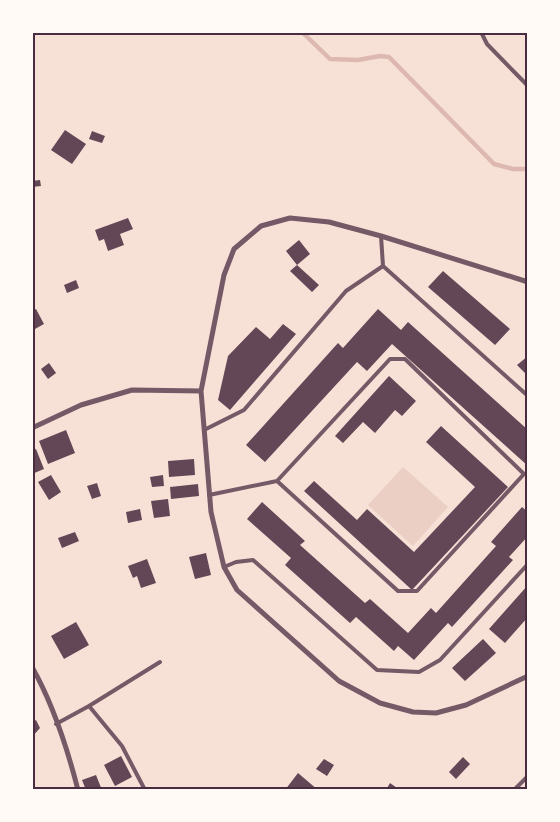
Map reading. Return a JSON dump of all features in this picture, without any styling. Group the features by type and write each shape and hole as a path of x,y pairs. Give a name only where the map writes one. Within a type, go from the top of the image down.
{"street":[{"path":"528,282 381,236 329,222 290,218 261,226 234,249 224,275 201,391 211,512 224,567 237,590 339,681 380,703 412,712 436,713 466,705 528,676"},
{"path":"32,428 81,405 132,390 201,391"},
{"path":"32,667 44,688 73,770 78,790"}],"lane":[{"path":"481,32 488,44 528,86"},
{"path":"381,236 383,266 528,396"},
{"path":"204,430 244,410 346,291 383,266"},
{"path":"209,495 277,481 390,359 406,359 528,478"},
{"path":"277,481 398,591 417,591 524,474"},
{"path":"224,567 236,562 253,560 377,670 419,672 440,660 528,564"},
{"path":"56,724 160,662"},
{"path":"89,706 122,746 145,790"},
{"path":"514,790 528,776"}],"shaded area":[{"path":"403,467 448,507 413,546 368,505"}],"building":[{"path":"65,130 86,144 72,164 51,150"},
{"path":"92,131 105,136 102,143 89,139"},
{"path":"40,180 41,186 32,187 32,181"},
{"path":"128,218 133,229 120,234 124,245 108,251 104,239 99,241 95,230"},
{"path":"299,240 310,254 297,265 286,251"},
{"path":"297,265 319,285 312,292 290,271"},
{"path":"443,271 510,329 495,345 428,287"},
{"path":"76,280 79,288 67,293 64,285"},
{"path":"36,309 44,324 35,329 32,324 32,311"},
{"path":"378,309 401,330 408,322 528,430 528,466 392,344 367,371 357,362 265,462 246,445 338,343 343,348"},
{"path":"283,324 296,334 230,410 218,400 228,356 256,327 270,339"},
{"path":"528,356 528,374 527,375 517,365"},
{"path":"49,363 56,373 48,379 41,369"},
{"path":"389,376 416,401 402,416 395,410 375,433 363,422 343,443 335,436"},
{"path":"441,426 508,487 412,590 304,491 314,481 357,520 367,509 414,552 475,487 426,442"},
{"path":"66,430 75,453 48,464 39,441"},
{"path":"36,449 44,469 32,474 32,450"},
{"path":"194,459 195,475 169,477 168,461"},
{"path":"51,475 61,492 49,500 38,482"},
{"path":"163,475 164,486 152,487 150,477"},
{"path":"97,483 101,496 92,499 87,486"},
{"path":"198,484 199,496 171,499 170,487"},
{"path":"168,499 170,516 154,518 151,501"},
{"path":"262,502 305,541 300,545 365,603 370,599 408,633 431,608 436,613 496,546 491,542 522,507 528,512 528,536 509,557 513,560 452,627 448,623 414,660 398,646 394,651 356,617 350,623 285,565 291,558 247,519"},
{"path":"140,509 142,520 128,523 126,512"},
{"path":"75,532 79,541 62,548 58,538"},
{"path":"206,553 211,575 195,579 189,557"},
{"path":"147,559 156,583 141,588 137,576 133,578 128,566"},
{"path":"528,585 528,617 505,643 489,629"},
{"path":"76,622 89,645 64,659 51,636"},
{"path":"483,639 496,653 465,681 452,668"},
{"path":"36,720 40,728 32,737 32,722"},
{"path":"121,756 132,777 115,786 104,765"},
{"path":"463,757 470,764 456,779 449,772"},
{"path":"324,759 334,765 327,776 316,769"},
{"path":"298,773 318,790 285,790"},
{"path":"96,775 102,790 86,790 82,780"},
{"path":"390,783 400,790 386,790"}],"waterway":[{"path":"302,32 330,59 358,60 380,56 389,57 494,164 513,169 528,169"}]}
